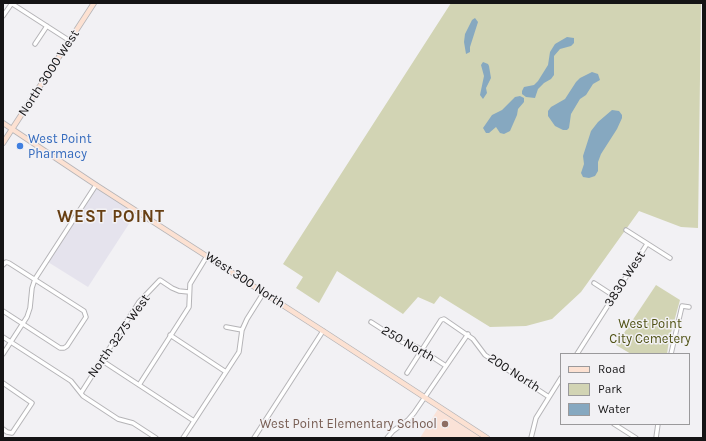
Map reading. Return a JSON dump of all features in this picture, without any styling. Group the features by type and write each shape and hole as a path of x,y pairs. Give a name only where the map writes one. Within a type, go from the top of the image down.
{"main road":[{"name":"North 3000 West","path":"3,143 94,3"},
{"name":"West 300 North","path":"3,123 486,438"}],"street":[{"path":"3,16 11,3 70,41"},
{"path":"35,44 47,26"},
{"path":"3,354 23,324 30,308 32,288 35,279 96,185"},
{"path":"626,230 670,258"},
{"name":"3830 West","path":"577,353 647,244"},
{"path":"139,384 189,307 190,284 208,256"},
{"path":"3,311 60,348 67,346 86,317 84,311 35,279 10,263 4,264"},
{"name":"North 3275 West","path":"81,393 139,302 160,280 178,291 189,292"},
{"path":"594,282 614,296"},
{"path":"183,438 239,352 242,330 264,292"},
{"path":"671,353 682,306 689,308"},
{"name":"200 North","path":"422,350 442,319 468,334 485,355 549,397"},
{"name":"250 North","path":"370,322 402,342 422,350 446,366"},
{"path":"226,327 242,330"},
{"path":"254,438 323,331"},
{"path":"387,438 393,431 412,416 468,334"},
{"path":"170,335 226,372"},
{"path":"3,337 71,381 83,396 118,419 133,423 156,438"},
{"path":"407,373 422,350"},
{"path":"101,360 194,421"},
{"path":"531,438 536,418 560,380"},
{"path":"3,383 32,403 12,433 3,429"},
{"path":"616,425 636,438"},
{"path":"656,438 658,425"}],"shaded area":[{"path":"97,188 136,213 88,287 48,262"},
{"name":"West Point Elementary School","path":"438,409 482,438 420,438"}],"green space":[{"path":"451,3 701,3 698,228 681,227 639,211 581,292 552,319 526,326 490,327 440,296 434,304 418,297 403,314 337,271 319,303 296,288 303,277 283,264"},
{"name":"West Point City Cemetery","path":"656,285 680,300 669,340 667,353 629,353 616,345"}],"water":[{"path":"475,18 478,22 470,47 470,52 466,54 464,42 465,34 472,20"},
{"path":"567,37 574,38 574,43 571,46 560,49 554,56 554,75 538,89 535,98 526,97 522,94 524,87 534,85 538,81 548,65 550,52 555,44"},
{"path":"483,62 489,66 491,78 486,88 487,93 483,99 480,95 484,76 481,65"},
{"path":"592,72 598,74 600,80 593,84 586,95 580,99 571,114 569,128 567,130 563,130 555,126 548,116 548,111 551,107 565,99 580,78"},
{"path":"520,96 524,98 524,102 518,109 510,131 504,134 500,133 496,127 489,133 486,133 483,128 492,115 502,110 515,97"},
{"path":"612,110 619,111 622,118 617,129 601,154 598,162 598,171 595,176 589,178 583,177 581,173 584,164 583,156 591,131 598,122"}],"place":[{"name":"West Point Pharmacy","path":"20,146"},
{"name":"West Point Elementary School","path":"445,424"}],"district":[{"name":"WEST POINT","path":"111,217"}]}
